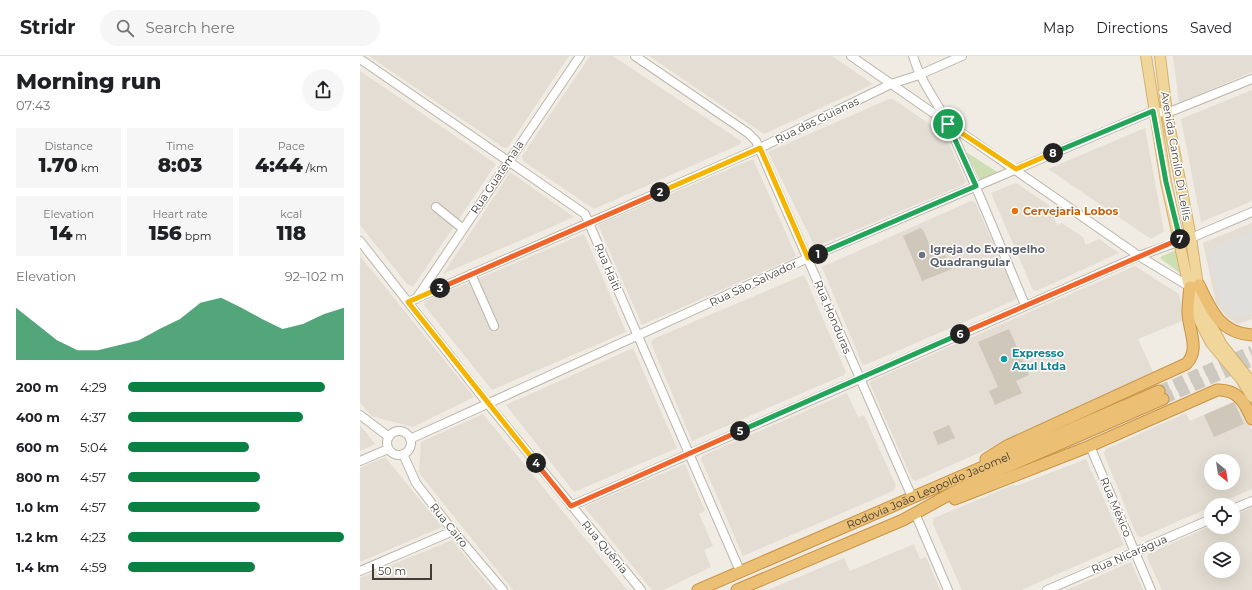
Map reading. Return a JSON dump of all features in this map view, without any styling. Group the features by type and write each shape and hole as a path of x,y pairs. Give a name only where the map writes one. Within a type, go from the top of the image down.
{"highway":[{"path":"1194,286 1214,315 1231,330 1241,334 1252,335"},
{"path":"954,478 1007,446 1186,364 1191,358 1193,349 1188,314 1194,286"},
{"path":"916,513 1017,476 1218,390 1228,391 1237,395 1244,401 1252,419"},
{"name":"Rodovia João Leopoldo Jacomel","path":"698,590 954,478 1161,395 952,493 916,513 744,589"}],"main road":[{"name":"Avenida Camilo Di Lellis","path":"1146,56 1153,111 1166,182 1180,240 1201,306 1235,367"},
{"name":"Avenida Camilo Di Lellis","path":"1160,56 1167,113 1191,238 1194,286"},
{"path":"1235,367 1252,383"},
{"path":"1235,367 1252,397"}],"street":[{"name":"Rua Guatemala","path":"412,301 580,56"},
{"name":"Rua Honduras","path":"635,56 748,133 760,148 912,497"},
{"path":"851,56 948,124 1016,169 1138,256 1194,286"},
{"path":"913,56 919,75 948,124 976,186 1025,305"},
{"name":"Rua das Guianas","path":"412,301 760,148 891,84 919,75 962,56"},
{"name":"Rua Haiti","path":"360,59 585,214 740,571"},
{"path":"1153,111 1167,113 1252,79"},
{"name":"Rua São Salvador","path":"410,439 808,258 1153,111"},
{"path":"436,207 462,228"},
{"path":"1191,238 1252,212"},
{"path":"571,506 1025,305 1138,256 1180,240"},
{"name":"Rua Quênia","path":"360,242 412,301 488,404 641,590"},
{"path":"472,274 494,326"},
{"path":"360,415 389,437"},
{"path":"401,431 410,439 410,448 403,454 395,454 388,449 387,443 389,437 394,432 401,431"},
{"name":"Rua México","path":"1090,446 1151,590"},
{"path":"360,461 388,449"},
{"name":"Rua Cairo","path":"403,454 414,479 453,531 504,590"},
{"path":"1240,506 1252,501"},
{"path":"916,513 948,590"},
{"name":"Rua Nicarágua","path":"1047,590 1204,522"},
{"path":"360,571 453,531"}],"shaded area":[{"path":"369,56 569,56 508,147 504,148"},
{"path":"590,56 613,56 741,141 741,144 594,209 523,161 522,156"},
{"path":"649,56 832,56 873,84 764,134"},
{"path":"1173,56 1252,56 1252,72 1179,103"},
{"path":"360,71 496,164 413,287 407,284 360,225"},
{"path":"1252,90 1252,201 1201,222 1181,119"},
{"path":"889,99 893,99 945,135 966,181 963,185 815,247 768,152"},
{"path":"1145,128 1164,231 1151,239 1048,169"},
{"path":"753,159 796,256 642,325 598,225"},
{"path":"510,172 574,217 443,274 496,194"},
{"path":"1016,183 1049,205 1057,225 1062,223 1083,237 1086,245 1099,239 1119,253 1036,291 1033,290 991,193"},
{"path":"971,201 975,202 1017,298 865,365 862,364 822,267"},
{"path":"1252,223 1252,319 1238,324 1227,317 1216,303 1203,243"},
{"path":"1252,231 1252,313 1237,319 1222,307 1208,251"},
{"path":"584,234 626,332 492,390 424,305 425,301"},
{"path":"360,256 474,397 413,427 371,416 360,402"},
{"path":"1135,266 1179,294 1185,320 1138,339 1155,376 915,481 912,479 869,382"},
{"path":"804,275 846,372 844,375 692,441 651,343 653,339"},
{"path":"633,348 677,448 574,492 506,405"},
{"path":"847,393 858,417 864,415 896,486 893,491 743,556 701,459 702,456"},
{"path":"1235,401 1239,410 1243,408 1252,431 1252,489 1231,498 1204,498 1204,510 1142,537 1137,536 1104,454 1106,449 1186,413 1190,421"},
{"path":"483,414 627,590 513,590 419,473 421,442"},
{"path":"360,425 375,444 360,451"},
{"path":"385,457 442,527 360,562 360,468"},
{"path":"1086,459 1124,545 1021,590 962,590 933,524 934,518 1013,485 1016,486"},
{"path":"685,464 705,511 699,514 713,546 704,550 711,567 663,590 652,590 585,508 586,506"},
{"path":"1252,507 1252,590 1162,590 1147,557 1148,554 1204,529 1204,534 1240,534 1240,513"},
{"path":"452,540 493,590 360,590 360,578"},
{"path":"914,544 920,559 926,557 940,590 768,590 844,558 850,571"},
{"path":"1131,562 1143,590 1066,590 1076,586"}],"green space":[{"path":"966,152 999,173 980,181"},
{"path":"1176,250 1182,275 1160,258"}],"building":[{"name":"Igreja do Evangelho Quadrangular","path":"920,228 923,230 934,255 937,258 945,255 952,269 922,281 903,236"},
{"name":"Expresso Azul Ltda","path":"1009,329 1029,375 1016,381 1022,393 995,405 989,391 998,387 978,342"},
{"path":"1234,402 1244,424 1214,437 1204,415"},
{"path":"949,425 955,438 938,445 933,432"}],"tunnel":[{"path":"1159,391 1252,351"},
{"path":"1163,399 1252,361"}],"place":[{"name":"Cervejaria Lobos","path":"1015,211"},
{"name":"Igreja do Evangelho Quadrangular","path":"922,255"},
{"name":"Expresso Azul Ltda","path":"1004,359"}],"route":[{"path":"1153,111 1166,182 1180,240 1138,256 571,506 408,302 760,148 808,258 976,186 948,124 1016,169 1153,111"}]}
